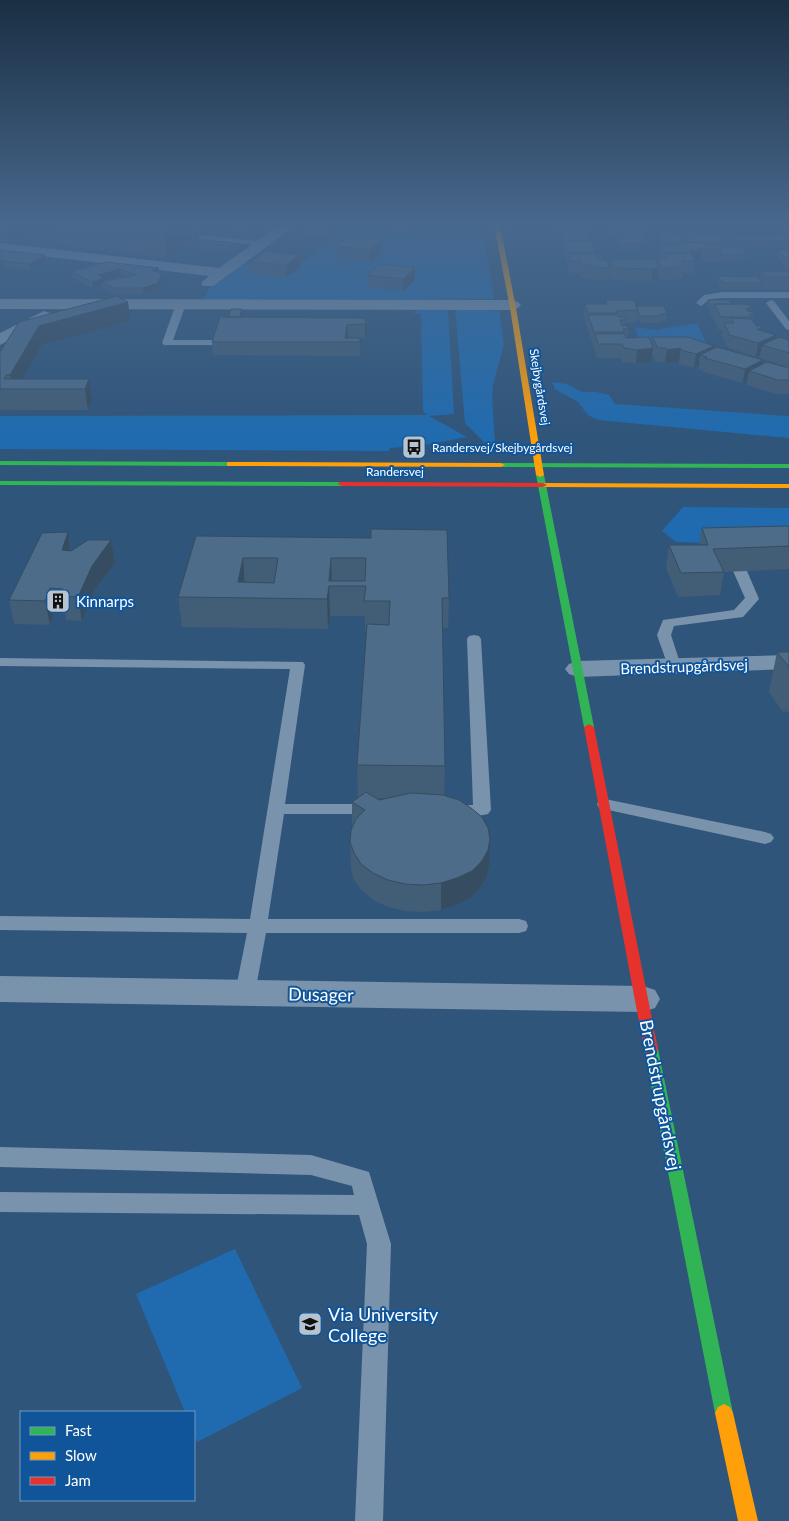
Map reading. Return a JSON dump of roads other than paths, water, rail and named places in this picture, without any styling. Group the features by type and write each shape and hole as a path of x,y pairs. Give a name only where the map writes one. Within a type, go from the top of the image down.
{"street":[{"path":"196,304 200,296"},
{"name":"Skejbygårdsvej","path":"511,296 542,486"},
{"path":"0,304 513,305"},
{"path":"0,340 65,304"},
{"path":"0,321 34,322"},
{"name":"Randersvej","path":"0,464 789,466"},
{"name":"Randersvej","path":"0,483 789,486"},
{"name":"Brendstrupgårdsvej","path":"542,486 704,1320 748,1521"},
{"name":"Brendstrupgårdsvej","path":"578,669 789,662"},
{"name":"Dusager","path":"0,989 642,1000"}],"lane":[{"path":"701,303 707,297 715,296"},
{"path":"771,303 789,327"},
{"path":"181,304 167,343 214,344"},
{"path":"674,666 664,635 668,623 738,614 752,599 740,571"},
{"path":"433,810 482,810 474,639"},
{"path":"0,662 298,665 258,925 245,993"},
{"path":"604,804 765,838"},
{"path":"275,809 393,810"},
{"path":"0,924 519,926"},
{"path":"0,1157 311,1165 361,1179 380,1244 369,1521"},
{"path":"0,1202 368,1206"}],"place":[{"name":"Randersvej/Skejbygårdsvej","path":"414,447"},
{"name":"Kinnarps","path":"58,601"},
{"name":"Via University College","path":"310,1324"}]}
